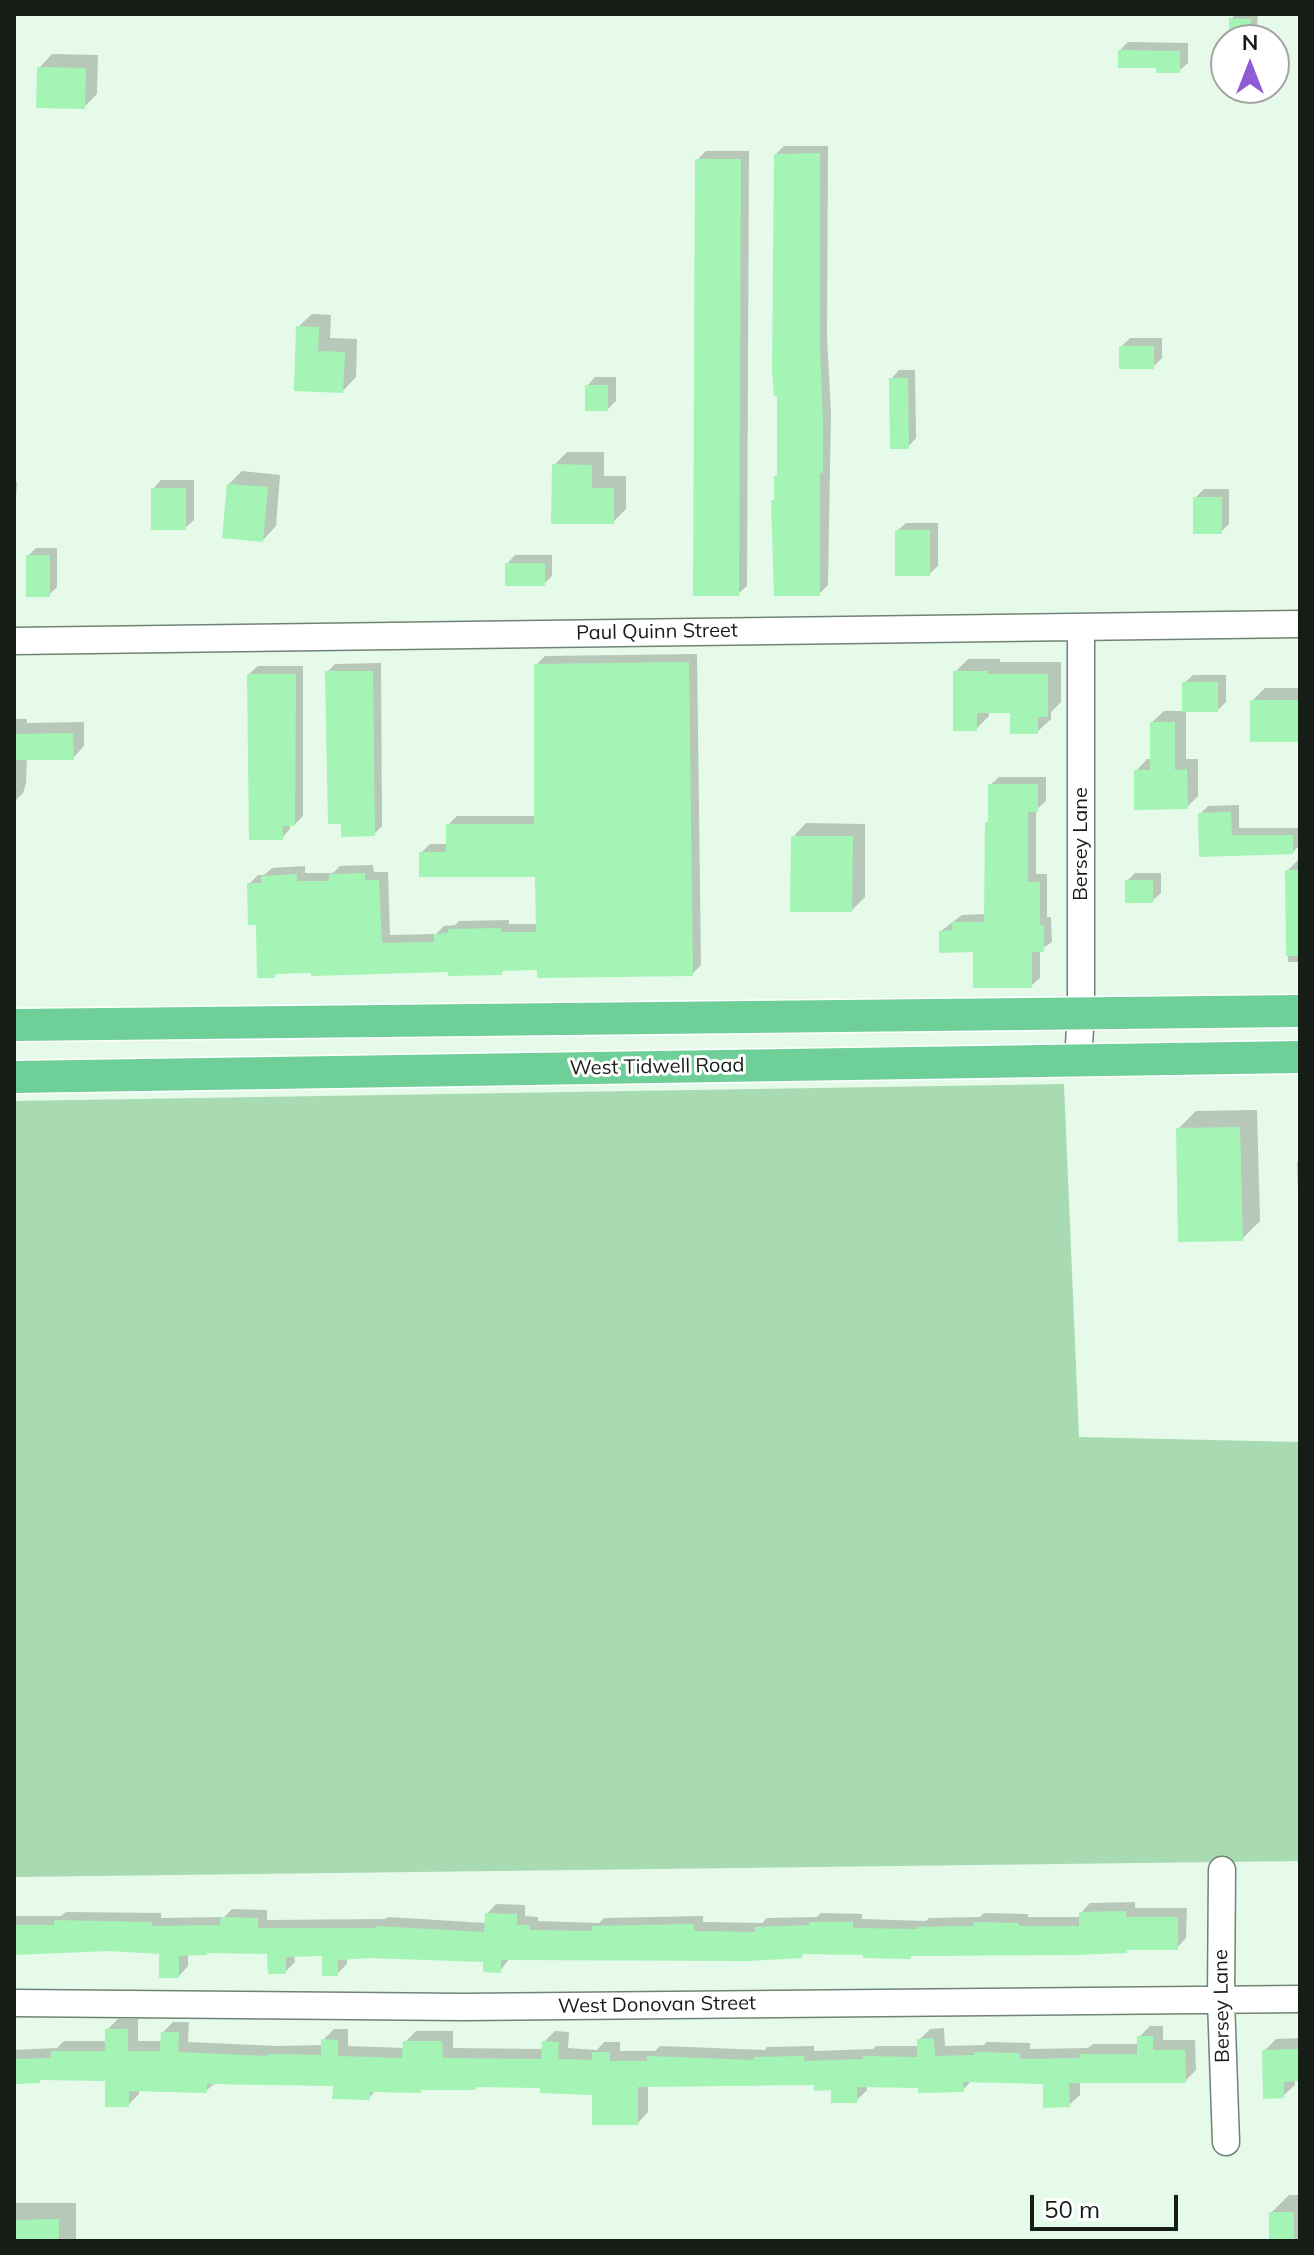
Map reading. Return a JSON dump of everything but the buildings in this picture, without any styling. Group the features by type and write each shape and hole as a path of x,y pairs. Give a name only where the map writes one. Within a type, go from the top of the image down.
{"main road":[{"path":"14,1025 1300,1011"},
{"path":"755,1066 765,1017"},
{"path":"126,1076 136,1023"},
{"name":"West Tidwell Road","path":"14,1077 1300,1057"}],"street":[{"name":"Paul Quinn Street","path":"14,641 1300,624"},
{"name":"Bersey Lane","path":"1078,1060 1081,1013 1081,628"},
{"name":"Bersey Lane","path":"1222,1870 1221,2000 1226,2142"},
{"name":"West Donovan Street","path":"14,2003 463,2007 1300,1999"}],"green space":[{"path":"1064,1084 1079,1437 1300,1442 1300,1861 14,1877 14,1101"}]}
